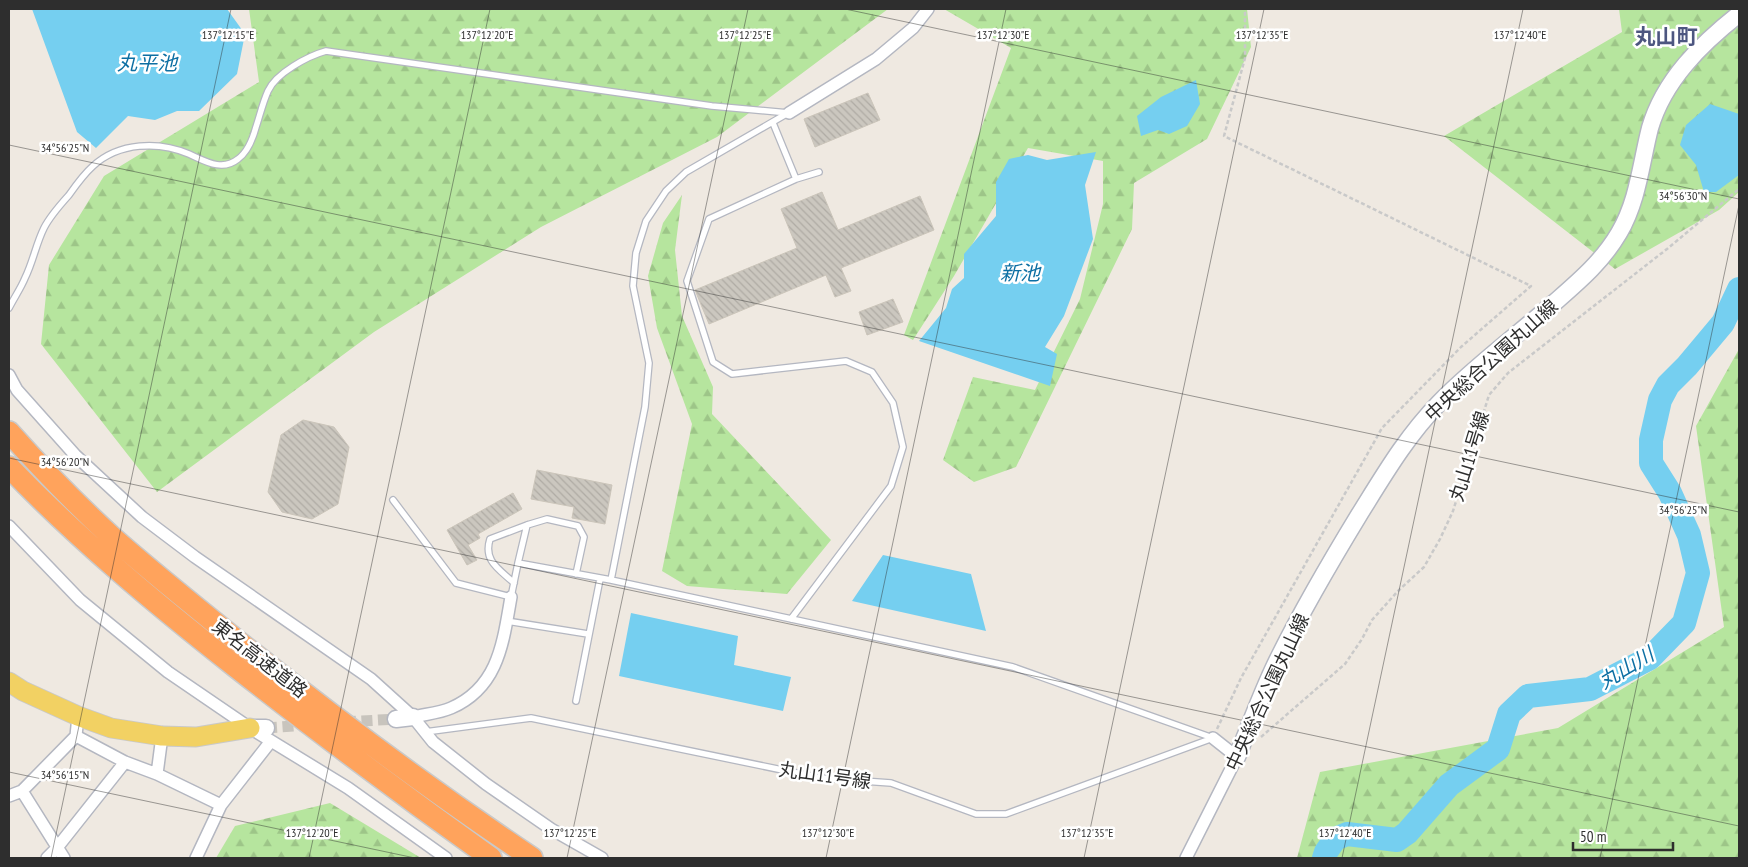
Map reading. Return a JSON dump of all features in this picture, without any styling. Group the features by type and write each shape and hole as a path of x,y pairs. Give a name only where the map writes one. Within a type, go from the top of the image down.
{"highway":[{"name":"東名高速道路","path":"9,432 45,473 112,537 179,594 399,766 532,858"},
{"name":"東名高速道路","path":"9,467 94,550 160,607 381,780 491,858"}],"main road":[{"path":"9,682 78,716 111,728 162,736 196,737 262,732"}],"street":[{"path":"789,113 876,60 913,28 928,9"},
{"name":"中央総合公園丸山線","path":"1186,858 1237,757 1279,656 1339,548 1395,456 1418,426 1484,361 1592,270 1619,233 1630,209 1639,181 1650,127 1659,102 1674,76 1718,30 1739,14"},
{"path":"9,374 13,394 142,517 195,557 371,679 413,717 433,742 486,784 551,829 602,858"},
{"path":"9,526 80,600 168,672 348,788 446,858"},
{"path":"396,719 450,708 471,697 485,683 501,649 511,597"},
{"path":"9,796 22,791 76,736 78,716"},
{"path":"196,858 221,805 262,732"},
{"path":"76,736 125,762 157,774 221,805"},
{"path":"157,774 162,736"},
{"path":"1213,738 1237,757"},
{"path":"47,858 125,762"},
{"path":"22,791 56,849 64,858"}],"lane":[{"path":"9,308 25,278 44,228 93,166 106,157 121,151 137,146 152,145 170,148 213,164 228,166 239,159 247,148 253,136 268,89 282,74 306,59 326,52 712,106 789,113"},
{"path":"611,580 646,407 650,364 633,286 636,253 646,221 666,191 686,172 789,113"},
{"path":"773,123 796,179"},
{"path":"792,619 891,486 903,447 893,403 872,372 846,362 732,374 713,362 687,281 709,219 796,179 819,172"},
{"path":"393,500 456,583 511,597 527,525"},
{"path":"514,583 490,560 487,548 490,539 547,519 578,526 584,537 576,574"},
{"path":"518,564 611,580 1013,667 1213,738"},
{"path":"576,701 600,578"},
{"path":"506,621 588,634"},
{"name":"丸山11号線","path":"424,732 530,718 821,778 891,783 976,814 1006,814 1213,738"}],"path":[{"path":"1213,738 1241,678 1382,428 1460,347 1531,286 1224,136 1244,58 1244,9"},
{"name":"丸山11号線","path":"1259,738 1345,664 1372,620 1398,591 1424,567 1453,511 1489,395 1508,373 1667,249 1739,189"}],"green space":[{"path":"249,9 888,9 717,137 541,227 374,332 157,492 41,344 49,265 104,176 259,82"},
{"path":"944,9 1247,9 1251,47 1207,139 1134,183 1132,229 1016,467 974,482 943,460 973,377 1035,390 1080,299 1103,204 1103,161 1028,148 954,276 913,340 904,335 1011,48"},
{"path":"1619,9 1739,9 1739,192 1719,210 1615,269 1444,136 1622,32"},
{"path":"682,195 675,250 682,316 713,387 712,414 831,540 787,594 687,586 662,571 692,424 657,328 648,276 663,223"},
{"path":"1739,349 1739,858 1297,858 1320,772 1558,728 1724,627 1696,426"},
{"path":"330,803 421,858 216,858 235,826"}],"water":[{"name":"丸平池","path":"32,9 227,9 245,34 237,74 199,111 177,111 155,120 128,116 96,148 77,132"},
{"path":"1196,80 1200,104 1187,126 1169,134 1158,130 1141,136 1137,116 1161,97"},
{"path":"1710,104 1739,114 1739,175 1716,192 1704,192 1696,165 1680,145 1686,125"},
{"name":"新池","path":"1096,152 1085,185 1093,239 1064,316 1045,347 1057,354 1050,386 919,341 946,308 952,289 964,278 964,254 996,216 996,182 1009,159 1028,155 1047,160"},
{"path":"883,555 971,574 986,631 852,601"},
{"path":"631,613 738,636 734,665 791,677 783,711 619,676"}],"building":[{"path":"868,93 880,120 815,147 804,119"},
{"path":"822,192 838,230 920,196 934,230 841,268 851,291 835,297 826,275 709,324 695,290 797,248 781,209"},
{"path":"893,299 903,322 867,335 859,312"},
{"path":"303,420 334,427 349,447 338,504 312,519 282,512 268,492 281,435"},
{"path":"537,470 612,485 605,524 572,518 574,507 531,499"},
{"path":"513,493 522,509 478,534 480,538 468,545 477,560 467,565 447,530"}],"waterway":[{"name":"丸山川","path":"1324,858 1335,839 1347,834 1397,840 1407,833 1449,785 1498,749 1509,714 1528,696 1590,689 1650,658 1684,623 1698,573 1689,535 1670,493 1651,463 1651,440 1660,400 1668,385 1687,366 1723,323 1739,289"}],"tunnel":[{"path":"345,722 396,719"},
{"path":"266,728 309,725"}],"district":[{"name":"丸山町","path":"1666,37"}]}
